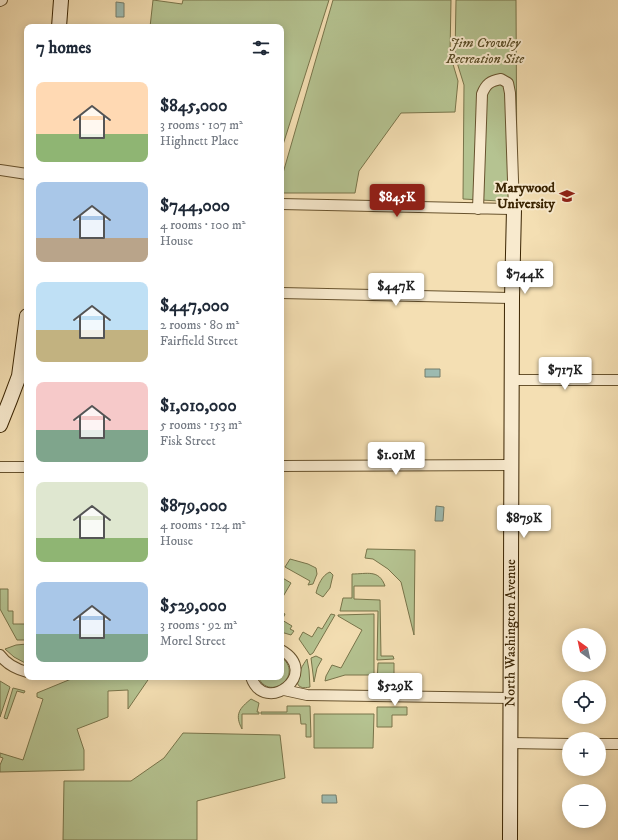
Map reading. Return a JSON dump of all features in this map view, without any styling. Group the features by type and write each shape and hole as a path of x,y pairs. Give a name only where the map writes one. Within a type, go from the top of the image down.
{"street":[{"path":"59,24 61,0"},
{"path":"284,204 478,209 514,209 510,93 508,83 501,78 492,80 486,86 482,94 478,209"},
{"path":"0,170 24,174"},
{"name":"North Washington Avenue","path":"510,840 512,298 514,209"},
{"path":"284,293 512,298"},
{"path":"0,425 19,376 24,338"},
{"path":"512,380 618,380"},
{"path":"284,466 511,465"},
{"path":"0,467 24,467"},
{"path":"253,680 257,687 270,693 277,693 289,686 294,680 295,666 292,659 284,652"},
{"path":"0,655 5,662 14,668 24,671"},
{"path":"284,690 307,695 510,698"},
{"path":"510,743 562,744"},
{"path":"606,744 618,744"}],"green space":[{"path":"153,0 182,4 183,0 329,0 284,142 284,24 150,24"},
{"path":"333,0 451,0 450,54 458,81 455,112 401,113 359,171 355,193 284,193 284,170"},
{"name":"Jim Crowley Recreation Site","path":"456,0 516,0 517,202 463,199 464,85 455,56"},
{"path":"367,549 415,550 414,635 401,582 388,569 373,559 365,558"},
{"path":"290,559 316,568 317,574 313,584 308,585 310,581 285,567"},
{"path":"330,572 333,575 330,588 323,597 316,593 323,578"},
{"path":"367,573 376,575 385,586 354,586 354,599 380,600 381,656 393,656 394,659 377,660 378,611 340,611 343,598 352,598 352,574"},
{"path":"284,579 291,583 284,595"},
{"path":"0,589 8,589 8,611 13,611 13,624 24,624 24,640 17,640 0,609"},
{"path":"331,614 335,615 313,653 310,655 299,639 303,632 312,637 318,627 322,629"},
{"path":"374,614 374,675 345,675 325,681 332,665 341,668 362,630 338,615"},
{"path":"284,621 292,626 290,629 294,631 291,635 284,633"},
{"path":"24,644 24,662 14,657 5,649 16,645"},
{"path":"316,656 322,659 317,668 314,682 311,658"},
{"path":"307,659 310,687 303,688 299,686 297,682 299,673"},
{"path":"284,660 287,664 289,671 287,678 283,683 277,687 270,687 263,684 260,680 284,680"},
{"path":"378,663 394,663 394,677 411,676 410,683 377,683"},
{"path":"69,680 148,680 128,709 128,690 108,691 108,717 77,729 84,750 84,770 0,772 0,765 3,758 0,757 0,753 23,760 43,699 37,697 37,693"},
{"path":"0,681 10,687 0,717"},
{"path":"13,688 25,691 24,693 17,691 7,719 4,718"},
{"path":"251,699 259,703 257,712 259,712 259,714 242,714 242,729 238,715 241,708"},
{"path":"287,706 310,706 311,737 306,737 306,724 301,724 300,714 261,714 261,712 287,712"},
{"path":"377,707 407,707 407,715 392,715 392,727 377,727"},
{"path":"314,714 374,714 373,748 314,748"},
{"path":"183,733 280,735 285,778 197,801 197,840 63,840 64,781 131,781 164,758"}],"water":[{"path":"116,2 124,3 124,17 116,17"},
{"path":"425,369 440,369 440,377 425,377"},
{"path":"436,506 444,507 443,521 435,521"},
{"path":"322,795 336,795 337,803 322,803"}],"place":[{"name":"Marywood University","path":"567,196"}]}
